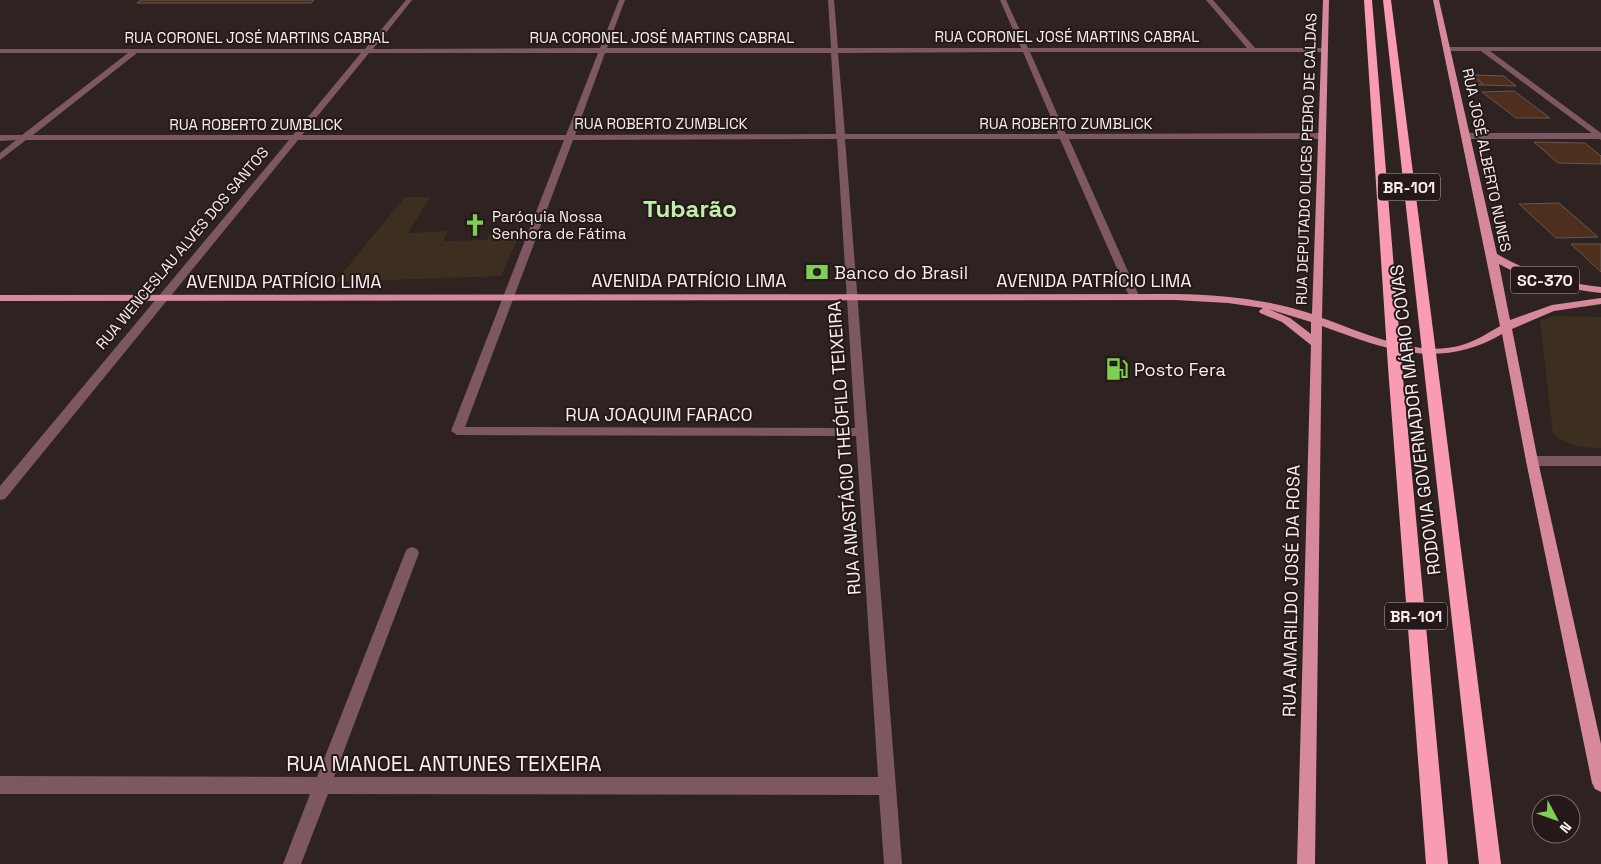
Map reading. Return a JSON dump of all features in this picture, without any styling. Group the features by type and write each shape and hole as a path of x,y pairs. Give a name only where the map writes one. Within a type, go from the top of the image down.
{"highway":[{"name":"RODOVIA GOVERNADOR MÁRIO COVAS","path":"1368,0 1395,367 1437,864"},
{"name":"RODOVIA GOVERNADOR MÁRIO COVAS","path":"1387,0 1490,864"}],"main road":[{"name":"RUA DEPUTADO OLICES PEDRO DE CALDAS","path":"1317,319 1326,0"},
{"name":"RUA JOSÉ ALBERTO NUNES","path":"1436,0 1492,256 1532,461 1597,744 1601,783"},
{"name":"SC-370","path":"1492,256 1536,278 1601,290"},
{"name":"AVENIDA PATRÍCIO LIMA","path":"0,298 1134,296 1226,299 1280,308 1317,319 1382,343 1443,351 1465,348 1482,342 1539,312 1560,306 1601,301"},
{"path":"1226,299 1286,320 1316,343"},
{"name":"RUA AMARILDO JOSÉ DA ROSA","path":"1306,864 1317,319"}],"street":[{"name":"RUA WENCESLAU ALVES DOS SANTOS","path":"0,495 409,0"},
{"path":"508,298 622,0"},
{"name":"RUA ANASTÁCIO THEÓFILO TEIXEIRA","path":"831,0 888,786 892,864"},
{"path":"1003,0 1134,296"},
{"path":"1209,0 1253,50"},
{"path":"1447,49 1601,49"},
{"path":"1483,49 1601,136"},
{"name":"RUA CORONEL JOSÉ MARTINS CABRAL","path":"0,51 1324,50"},
{"path":"0,157 135,51"},
{"name":"RUA ROBERTO ZUMBLICK","path":"0,138 1322,136"},
{"path":"1466,136 1601,136"},
{"name":"RUA JOAQUIM FARACO","path":"508,298 457,431 862,432"},
{"path":"1532,461 1601,461"},
{"path":"292,864 412,553"},
{"name":"RUA MANOEL ANTUNES TEIXEIRA","path":"0,785 888,786"}],"shaded area":[{"path":"405,197 430,197 408,233 448,231 443,241 488,240 489,234 521,232 501,276 335,282"},
{"path":"1555,316 1601,317 1601,448 1575,446 1553,434 1540,320"}],"building":[{"path":"141,0 314,0 311,3 137,3"},
{"path":"1465,75 1473,75 1484,85 1469,85"},
{"path":"1473,75 1504,76 1516,86 1484,85"},
{"path":"1514,91 1550,118 1516,118 1482,92"},
{"path":"1534,142 1585,143 1601,156 1601,164 1558,163"},
{"path":"1559,203 1598,237 1556,238 1519,204"},
{"path":"1571,244 1601,244 1601,272"}],"place":[{"name":"Paróquia Nossa Senhora de Fátima","path":"475,225"},
{"name":"Banco do Brasil","path":"817,272"},
{"name":"Posto Fera","path":"1117,369"}],"district":[{"name":"Tubarão","path":"690,208"}]}
